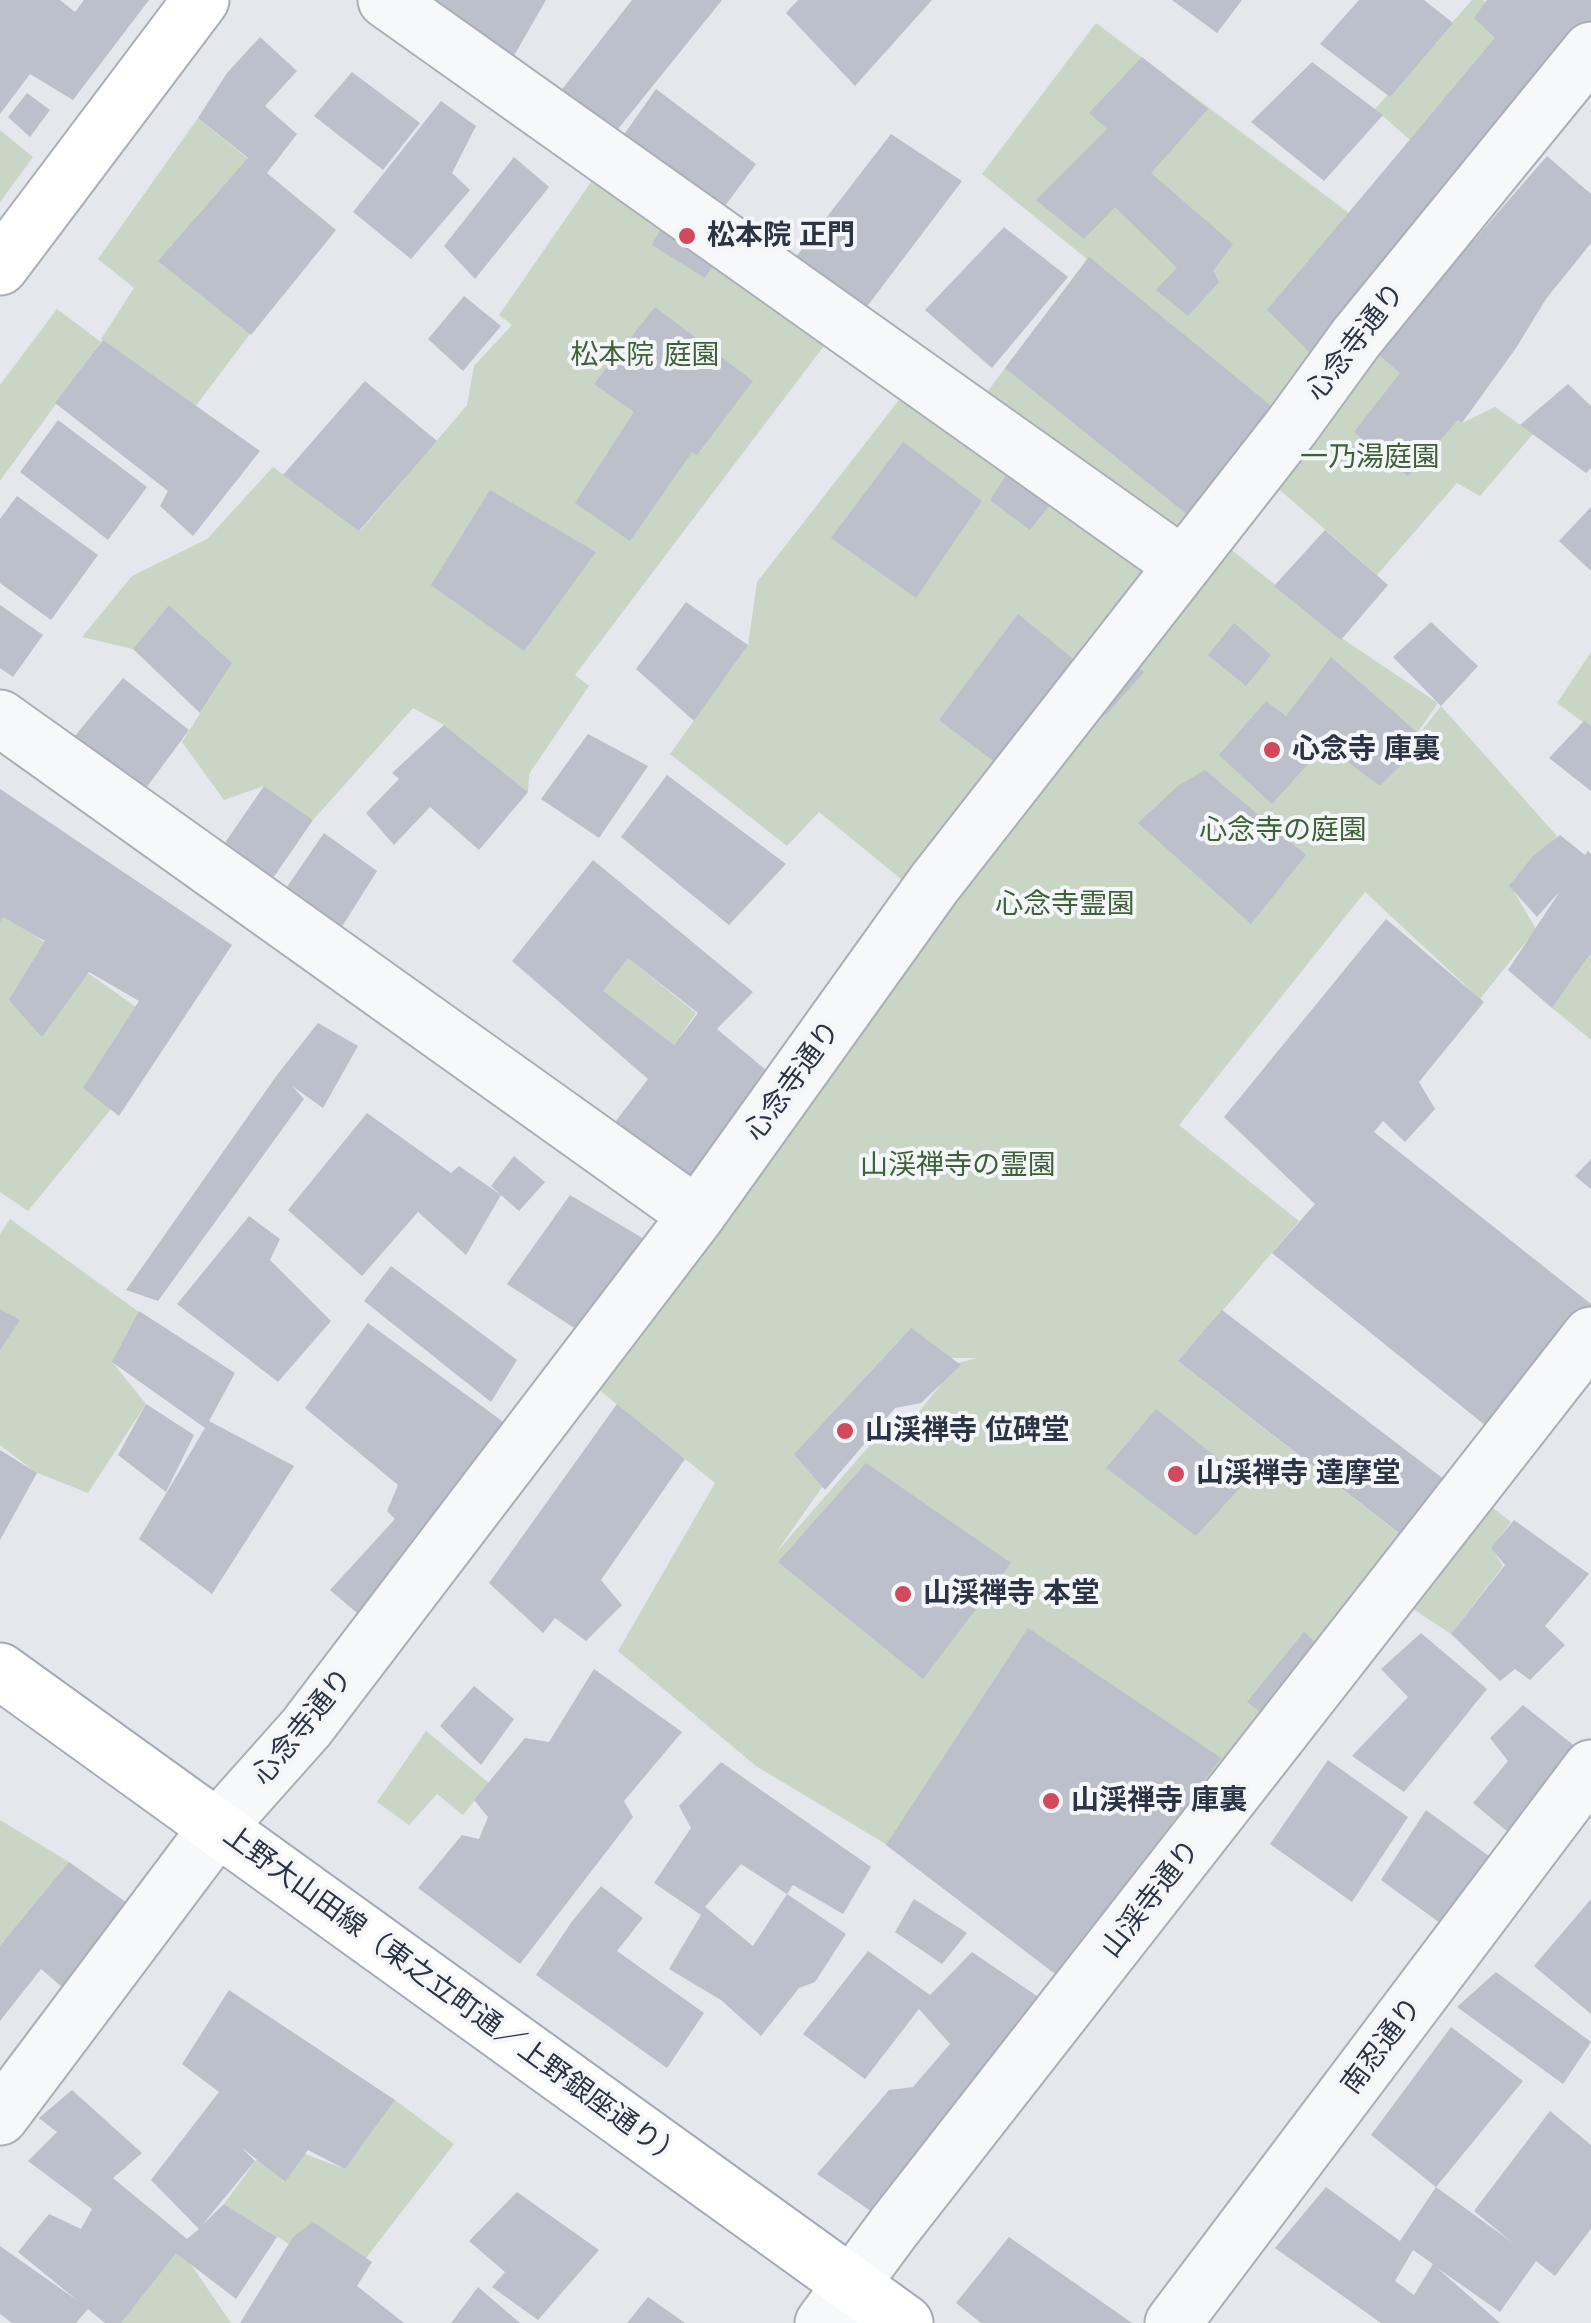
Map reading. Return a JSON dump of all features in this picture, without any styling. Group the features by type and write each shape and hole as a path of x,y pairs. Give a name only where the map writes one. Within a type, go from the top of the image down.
{"main road":[{"path":"0,268 200,0"},
{"name":"上野大山田線（東之立町通／上野銀座通り）","path":"0,1671 217,1828 838,2303 906,2323"}],"street":[{"path":"386,0 1181,564"},
{"name":"心念寺通り","path":"0,2117 217,1828 295,1742 697,1215 934,884 1292,426 1356,338 1591,50"},
{"path":"0,718 697,1215"},
{"name":"山渓寺通り","path":"838,2303 1591,1336"},
{"name":"南忍通り","path":"1173,2323 1591,1768"}],"green space":[{"path":"1472,0 1483,0 1509,25 1410,140 1375,109"},
{"name":"一乃湯庭園","path":"1096,23 1349,213 1376,353 1462,423 1495,407 1533,434 1480,496 1457,483 1377,575 1257,470 1171,556 975,408 1087,259 982,174"},
{"path":"198,118 249,160 250,334 195,407 101,339 134,288 98,259"},
{"path":"0,130 33,157 0,202"},
{"name":"松本院 庭園","path":"609,156 836,330 575,675 589,686 529,774 528,792 444,725 413,708 313,820 264,786 224,800 182,742 232,663 169,605 133,649 82,637 132,576 207,539 273,467 360,531 467,405 474,366 512,325 499,315"},
{"path":"57,309 101,342 0,481 0,385"},
{"path":"917,377 1179,567 1208,531 1343,639 1438,703 1392,769 1441,706 1557,836 1513,890 1536,929 1480,999 1365,892 1179,1125 1299,1221 1179,1362 1403,1537 1319,1646 1052,1972 884,1843 756,1766 618,1651 715,1483 593,1385 924,898 819,812 787,846 670,754 748,645 757,582","holes":["910,1329 951,1358 977,1358 958,1363 918,1413 897,1414 775,1554 823,1486 795,1453"]},
{"path":"1591,652 1591,728 1557,703"},
{"path":"0,911 173,1033 28,1211 0,1192"},
{"path":"1591,953 1591,1040 1552,1008"},
{"path":"628,958 696,1013 674,1045 601,992"},
{"path":"10,1219 139,1312 113,1363 146,1404 88,1493 35,1472 0,1445 0,1340 13,1317 0,1309 0,1234"},
{"path":"1489,1505 1511,1522 1492,1548 1503,1566 1451,1634 1410,1607"},
{"path":"426,1731 489,1783 463,1815 437,1794 409,1825 377,1802"},
{"path":"0,1820 69,1862 0,1948"},
{"path":"395,2100 454,2144 366,2258 289,2244 224,2204 257,2159 284,2182 305,2154 345,2169"},
{"path":"179,2247 231,2323 121,2323"}],"building":[{"path":"0,0 60,0 75,12 84,0 149,0 73,100 30,74 0,114"},
{"path":"424,0 546,0 500,80"},
{"path":"632,0 722,0 601,150 545,111"},
{"path":"798,0 932,0 855,86 786,13"},
{"path":"1172,0 1242,0 1217,33"},
{"path":"1359,0 1424,0 1453,23 1390,97 1320,44"},
{"path":"1487,0 1591,0 1591,50 1330,373 1267,310 1495,38 1474,18"},
{"path":"260,37 297,71 265,106 297,134 267,173 336,230 251,335 158,261 248,158 198,118 227,73"},
{"path":"1142,57 1208,109 1151,173 1233,244 1213,271 1219,282 1188,316 1156,290 1177,268 1115,207 1084,239 1036,200 1107,129 1089,113"},
{"path":"1312,62 1383,115 1324,181 1251,122"},
{"path":"352,72 420,123 383,170 314,116"},
{"path":"656,89 756,164 708,229 727,242 705,278 652,245 674,204 609,156"},
{"path":"27,93 50,110 30,137 8,117"},
{"path":"441,101 476,126 452,173 470,190 411,259 353,212"},
{"path":"891,134 962,181 850,329 779,279"},
{"path":"1547,156 1591,194 1591,243 1546,299 1462,423 1458,420 1408,476 1354,432 1400,373 1376,353"},
{"path":"514,157 549,187 475,279 444,246"},
{"path":"1004,227 1068,277 992,368 925,310"},
{"path":"1089,257 1286,418 1198,523 1005,368"},
{"path":"464,296 501,326 463,371 428,339"},
{"path":"655,307 753,381 697,455 692,452 630,541 575,503 634,412 594,384"},
{"path":"103,340 260,451 193,536 160,506 168,491 55,403"},
{"path":"365,381 437,441 359,531 283,475"},
{"path":"1568,384 1591,406 1591,468 1586,473 1520,425"},
{"path":"58,420 147,487 108,540 20,472"},
{"path":"903,442 982,501 916,598 831,538"},
{"path":"1022,451 1067,483 1030,530 990,500"},
{"path":"490,490 596,552 524,651 431,585"},
{"path":"17,496 98,555 51,620 0,583 0,519"},
{"path":"1591,507 1591,571 1559,541"},
{"path":"1325,530 1388,585 1341,640 1274,586"},
{"path":"686,602 748,645 694,721 636,669"},
{"path":"0,605 43,635 13,677 0,668"},
{"path":"169,605 232,663 200,713 133,649"},
{"path":"1018,614 1094,676 1016,778 939,720"},
{"path":"1431,622 1478,666 1441,706 1393,657"},
{"path":"1234,623 1271,655 1246,686 1208,655"},
{"path":"1120,655 1144,672 1106,715 1083,701"},
{"path":"1331,657 1426,740 1380,786 1325,745 1272,804 1219,755 1266,701 1286,716"},
{"path":"123,678 189,730 132,807 59,755"},
{"path":"1584,721 1591,726 1591,791 1549,758"},
{"path":"444,725 528,792 479,850 430,807 394,845 366,813 399,779 392,773"},
{"path":"588,734 648,766 599,838 541,799"},
{"path":"1205,770 1306,855 1251,924 1138,823 1179,785"},
{"path":"667,775 786,864 729,925 621,837"},
{"path":"264,786 313,820 260,897 211,863"},
{"path":"0,789 232,945 119,1116 83,1088 139,1001 89,972 42,1037 9,1000 45,941 3,917 0,922"},
{"path":"324,833 377,871 333,941 278,900"},
{"path":"1560,835 1585,855 1588,851 1591,854 1591,953 1552,1008 1508,970 1560,891 1537,917 1509,886 1534,855"},
{"path":"593,860 753,992 717,1029 785,1086 696,1211 600,1142 648,1079 512,961","holes":["628,958 698,1013 674,1045 603,991"]},
{"path":"1386,919 1484,1002 1419,1082 1435,1109 1405,1142 1383,1121 1374,1132 1591,1304 1591,1335 1507,1443 1272,1253 1315,1204 1224,1117"},
{"path":"318,1023 358,1046 323,1108 292,1086 304,1099 158,1301 126,1290 277,1075"},
{"path":"367,1113 451,1173 459,1166 501,1195 466,1255 418,1212 362,1276 288,1210"},
{"path":"514,1156 545,1182 519,1211 491,1186"},
{"path":"1591,1159 1591,1189 1575,1176"},
{"path":"570,1195 666,1252 597,1343 507,1284"},
{"path":"249,1216 280,1239 270,1260 331,1321 278,1382 177,1304"},
{"path":"391,1266 517,1360 491,1402 364,1301"},
{"path":"0,1309 20,1320 0,1350"},
{"path":"1222,1310 1466,1496 1423,1552 1178,1361"},
{"path":"139,1311 235,1373 209,1421 294,1466 212,1594 139,1539 205,1428 112,1362"},
{"path":"368,1323 513,1429 377,1630 330,1590 395,1519 387,1511 398,1485 305,1408"},
{"name":"山渓禅寺 位碑堂","path":"911,1328 961,1365 921,1403 895,1408 825,1490 794,1454"},
{"path":"146,1404 194,1435 166,1492 118,1455"},
{"path":"617,1404 685,1459 601,1580 622,1605 586,1641 555,1618 543,1633 489,1583"},
{"name":"山渓禅寺 達摩堂","path":"1156,1409 1246,1481 1196,1536 1106,1468"},
{"path":"0,1450 37,1473 0,1540"},
{"name":"山渓禅寺 本堂","path":"866,1463 1011,1563 923,1679 778,1562"},
{"path":"1514,1520 1589,1574 1545,1626 1565,1645 1530,1680 1515,1669 1500,1681 1451,1634 1505,1565 1491,1548"},
{"name":"山渓禅寺 庫裏","path":"1028,1628 1221,1758 1057,1975 886,1845"},
{"path":"1304,1632 1319,1646 1275,1723 1247,1702"},
{"path":"1421,1633 1487,1689 1404,1792 1352,1756 1408,1697 1381,1669"},
{"path":"594,1669 682,1732 624,1801 633,1817 520,1964 418,1888 462,1835 479,1839 488,1817 474,1800 525,1738 549,1742"},
{"path":"474,1686 514,1719 481,1765 440,1726"},
{"path":"1523,1705 1591,1759 1514,1837 1473,1803 1508,1761 1490,1738"},
{"path":"1328,1760 1408,1817 1352,1902 1270,1844"},
{"path":"721,1762 871,1867 843,1914 793,1885 787,1894 846,1934 815,1982 799,1988 761,2036 721,2000 669,1969 701,1915 654,1883 691,1828 679,1806","holes":["741,1864 787,1894 753,1946 705,1907"]},
{"path":"1426,1810 1512,1873 1462,1939 1381,1880"},
{"path":"69,1862 150,1919 84,2006 41,1969 0,2021 0,1946"},
{"path":"601,1886 643,1918 617,1951 704,2013 667,2068 536,1975"},
{"path":"914,1899 967,1933 942,1964 895,1932"},
{"path":"1591,1899 1591,2014 1534,1966"},
{"path":"868,1951 930,1995 972,1952 1062,2013 894,2227 817,2174 889,2090 913,2087 950,2044 919,2009 865,2079 803,2034"},
{"path":"1496,1972 1591,2042 1563,2084 1457,2007"},
{"path":"229,1990 395,2100 345,2169 308,2150 285,2182 241,2147 255,2161 202,2225 224,2204 277,2237 236,2299 176,2253 121,2323 105,2323 88,2309 76,2323 12,2323 0,2314 0,2246 78,2301 18,2252 49,2214 81,2229 92,2209 28,2161 57,2132 39,2118 72,2090 142,2153 113,2178 187,2239 199,2229 151,2180 219,2092 182,2064"},
{"path":"1451,2027 1523,2081 1436,2187 1371,2135"},
{"path":"1550,2111 1591,2145 1591,2229 1555,2276 1536,2261 1500,2312 1436,2267 1500,2323 1381,2323 1275,2248 1326,2187 1400,2241 1436,2187 1513,2243 1474,2211","holes":["1413,2250 1433,2264 1414,2295 1395,2281"]},
{"path":"517,2192 599,2250 538,2320 492,2287 505,2272 469,2241"},
{"path":"313,2222 372,2262 357,2286 404,2323 240,2323 293,2237"},
{"path":"1009,2237 1132,2323 981,2323 956,2303"},
{"path":"478,2287 520,2323 451,2323"},
{"path":"648,2297 685,2323 627,2323"}],"place":[{"name":"松本院 正門","path":"687,236"},
{"name":"心念寺 庫裏","path":"1272,750"},
{"name":"山渓禅寺 位碑堂","path":"845,1431"},
{"name":"山渓禅寺 達摩堂","path":"1176,1474"},
{"name":"山渓禅寺 本堂","path":"903,1594"},
{"name":"山渓禅寺 庫裏","path":"1051,1801"}],"park label":[{"name":"心念寺の庭園","path":"1283,831"},
{"name":"心念寺霊園","path":"1065,905"},
{"name":"山渓禅寺の霊園","path":"958,1166"}]}
